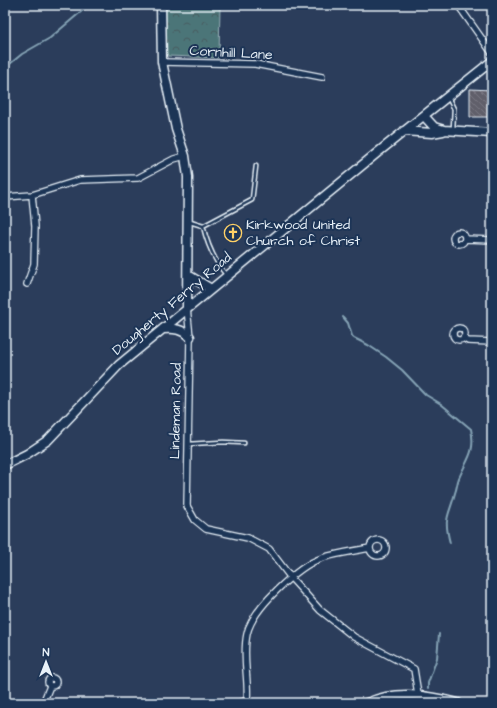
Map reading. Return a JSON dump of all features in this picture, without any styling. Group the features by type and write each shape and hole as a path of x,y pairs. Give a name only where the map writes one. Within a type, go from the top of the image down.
{"main road":[{"name":"Lindeman Road","path":"162,5 162,62 176,129 185,156 188,177 189,222 187,308"},
{"name":"Dougherty Ferry Road","path":"5,465 27,454 48,440 119,365 404,131 448,96 491,65"},
{"path":"424,116 434,127 448,131"},
{"path":"404,131 432,133 448,131 492,133"},
{"path":"188,275 211,289"},
{"path":"163,329 172,328 184,332 190,337"},
{"path":"367,703 390,695 418,694 458,703"}],"street":[{"path":"458,5 492,53"},
{"name":"Cornhill Lane","path":"162,62 255,64 322,77"},
{"path":"5,197 32,195 80,180 138,178 174,159 185,156"},
{"path":"27,284 34,264 35,226 32,195"},
{"path":"465,239 492,240"},
{"name":"Lindeman Road","path":"187,308 190,337 187,506 195,520 206,529 248,538 269,549 291,578 320,610 354,637 404,662 414,669 418,694"},
{"path":"463,338 468,341 492,342"},
{"path":"240,703 248,702 244,656 247,633 261,607 291,578 321,558 370,548"},
{"path":"44,703 50,686"}],"lane":[{"path":"448,96 454,109 448,131"},
{"path":"189,222 203,226 252,200 256,166"},
{"path":"203,226 206,240 221,270 227,276"},
{"path":"189,444 223,442 244,443"}],"green space":[{"path":"166,5 220,5 219,58 168,56 166,52"}],"building":[{"path":"470,89 491,90 491,117 470,117"}],"waterway":[{"path":"5,68 22,54 50,38 89,5"},
{"path":"343,317 348,323 354,338 386,357 402,370 426,395 441,404 471,429 472,450 459,478 447,522 450,543"},
{"path":"428,689 428,683 437,658 439,634"}],"place":[{"name":"Kirkwood United Church of Christ","path":"233,233"}]}
